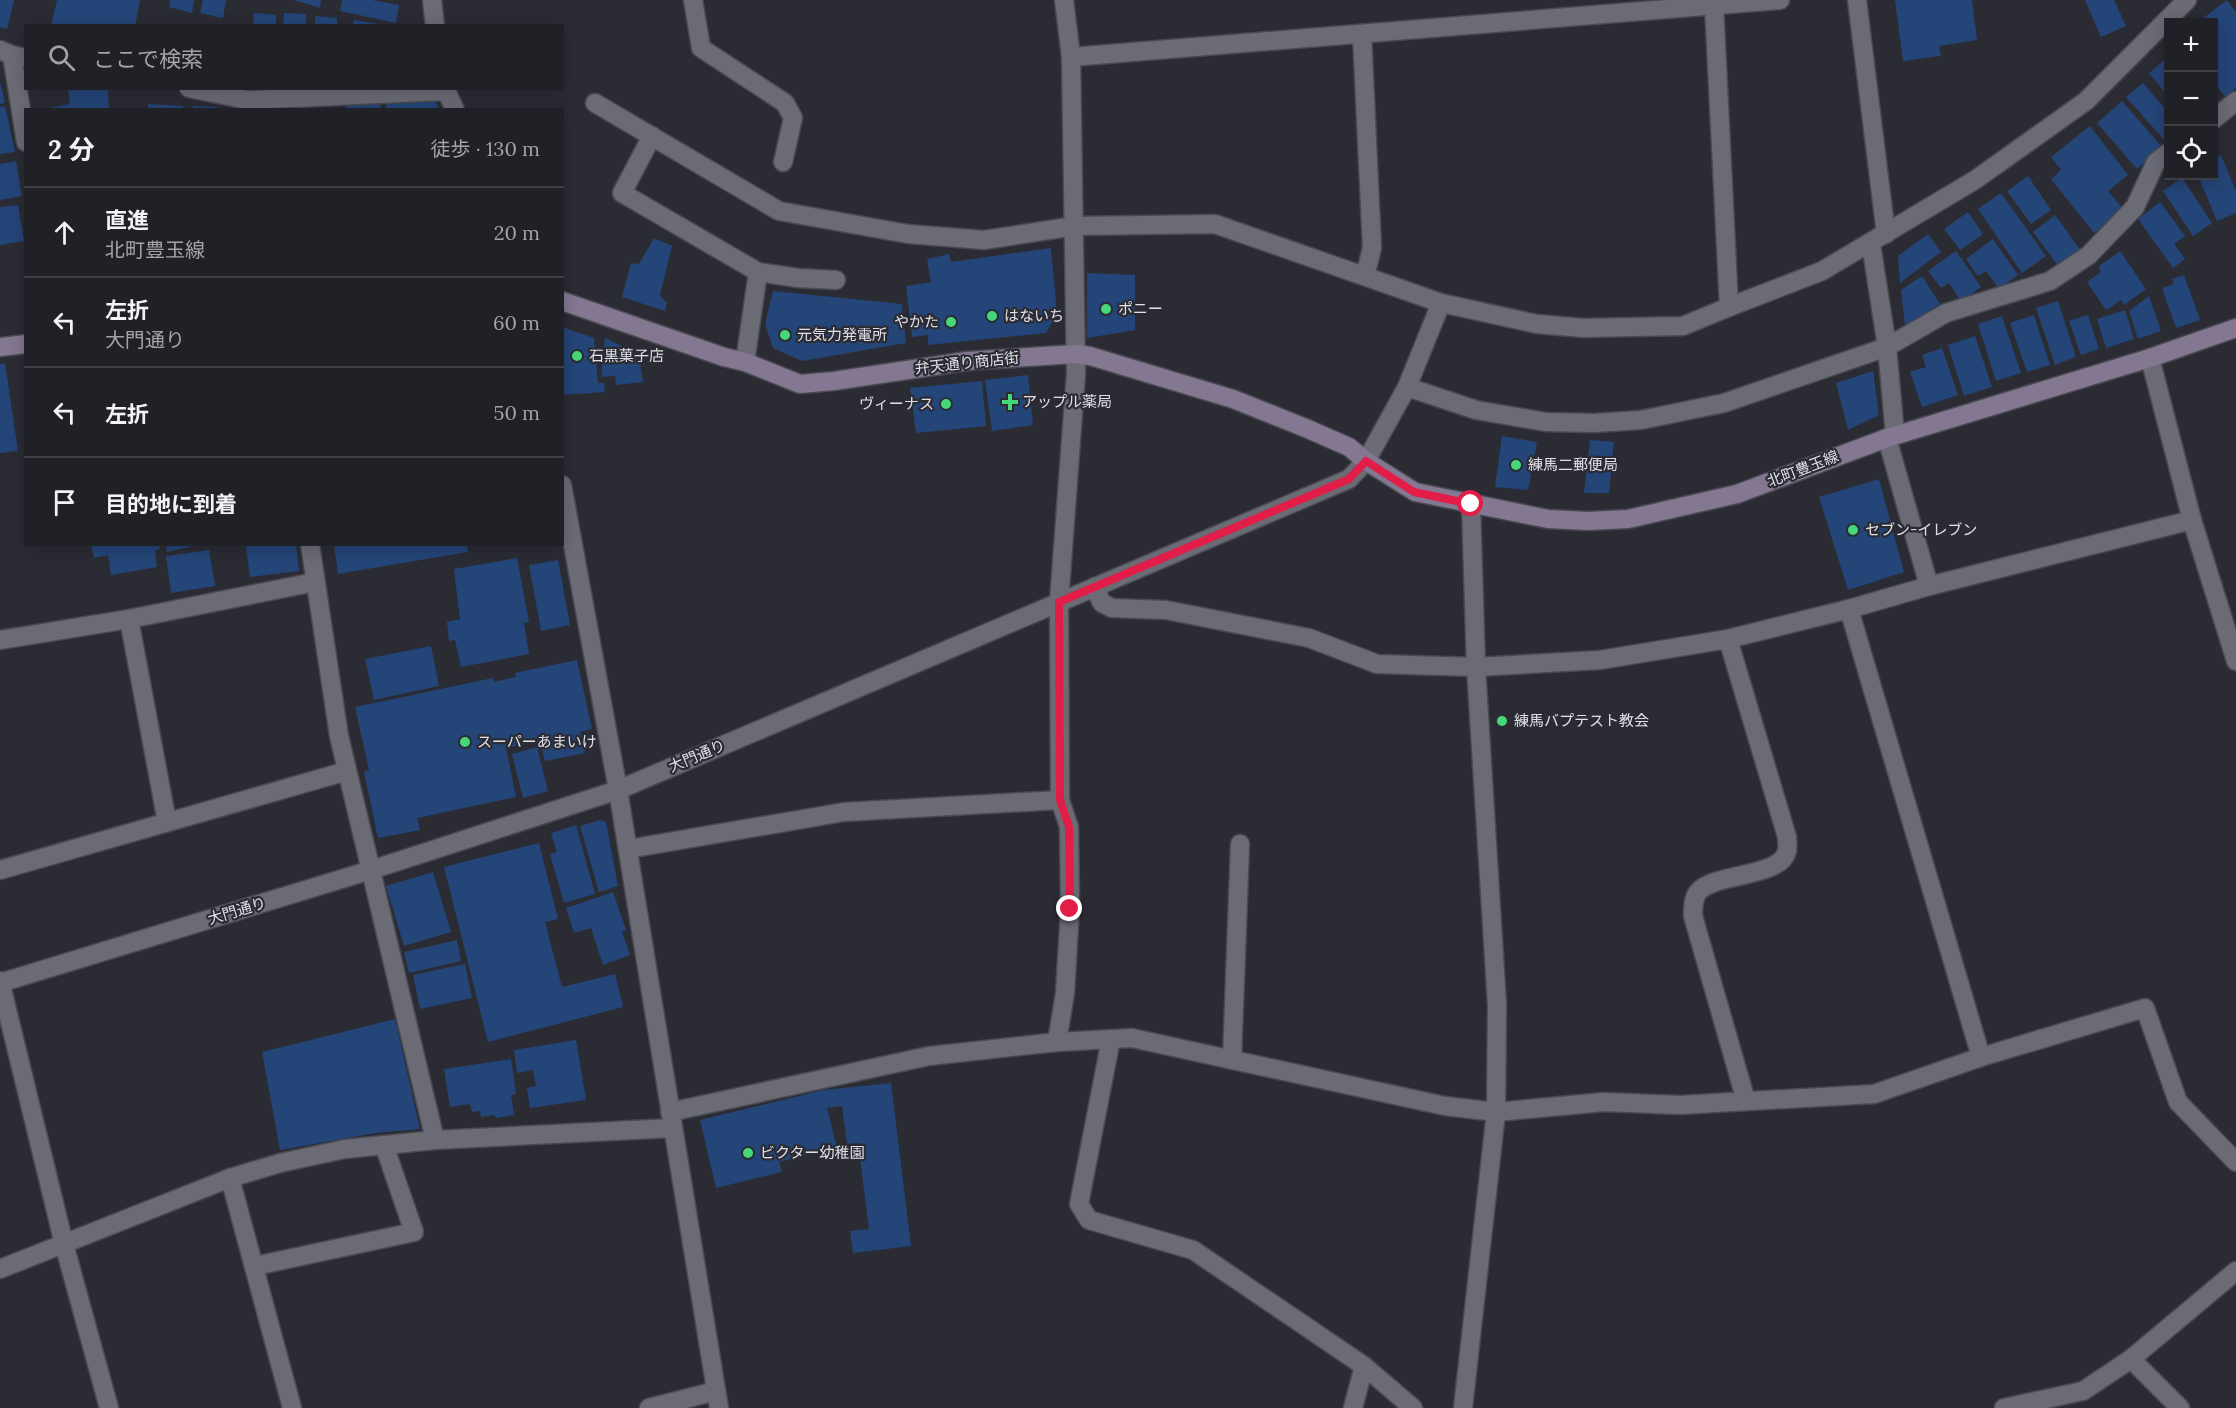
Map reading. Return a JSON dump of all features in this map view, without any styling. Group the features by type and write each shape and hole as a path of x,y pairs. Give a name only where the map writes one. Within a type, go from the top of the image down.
{"main road":[{"name":"弁天通り商店街","path":"564,302 724,357 745,362 800,384 968,361 1076,354 1090,356 1233,399 1349,447 1366,461"},
{"name":"北町豊玉線","path":"1366,461 1414,492 1548,519 1588,521 1628,519 1737,494 1891,436 2150,358 2236,328"},
{"path":"0,347 24,344"}],"street":[{"path":"432,0 435,24"},
{"path":"693,0 701,48 785,103 794,118 783,162"},
{"path":"1058,1042 1065,993 1070,909 1069,827 1060,800 1059,602 1076,354 1071,57 1065,0"},
{"path":"1071,57 1780,0"},
{"path":"1857,0 1879,239 1891,436 1929,586"},
{"path":"595,103 779,211 908,234 984,240 1075,226 1215,224 1442,303 1537,324 1584,328 1683,326 1822,271 1975,180 2086,100 2187,0"},
{"path":"1714,5 1730,307"},
{"path":"1362,34 1372,248 1365,276"},
{"path":"12,54 24,129"},
{"path":"199,90 248,100 445,90 454,108"},
{"path":"2218,115 2236,101"},
{"path":"652,136 622,193 758,272 798,278 836,280"},
{"path":"1407,387 1476,410 1546,422 1594,423 1641,420 1724,403 1887,347 1946,313 2050,281 2089,255 2134,207 2156,162 2164,156"},
{"path":"745,362 758,272"},
{"name":"大門通り","path":"0,982 371,870 618,790 1349,479 1366,461 1407,387 1442,303"},
{"path":"2150,358 2192,520 2236,661"},
{"path":"564,496 628,849 717,1400 649,1408"},
{"path":"1463,1408 1496,1112 1497,1005 1476,668 1471,504"},
{"path":"1094,587 1102,603 1112,608 1166,610 1309,638 1377,664 1476,668 1600,660 1728,639 2192,520"},
{"path":"310,546 339,736 435,1140"},
{"path":"0,640 129,619 315,582"},
{"path":"1849,609 1980,1058"},
{"path":"129,619 167,822"},
{"path":"1728,639 1786,837 1787,851 1781,862 1770,867 1712,883 1699,890 1693,903 1693,916 1746,1101"},
{"path":"0,870 347,771"},
{"path":"628,849 844,812 1060,800"},
{"path":"1232,1060 1240,844"},
{"path":"0,982 64,1244 109,1408"},
{"path":"0,1269 230,1178 345,1149 672,1120 929,1056 1058,1042 1111,1039 1132,1038 1445,1106 1496,1112 1604,1102 1680,1105 1874,1094 1980,1058 2145,1008 2178,1102 2236,1162"},
{"path":"1111,1039 1078,1204 1089,1220 1193,1250 1364,1366 1413,1408"},
{"path":"255,1266 414,1232 384,1145"},
{"path":"230,1178 292,1408"},
{"path":"2004,1408 2083,1391 2131,1359 2236,1271"},
{"path":"2131,1359 2180,1408"},
{"path":"1353,1408 1364,1366"}],"building":[{"path":"0,0 14,0 7,29 0,27"},
{"path":"57,0 140,0 135,24 51,24"},
{"path":"170,0 194,0 192,13 169,7"},
{"path":"203,0 226,0 223,18 200,13"},
{"path":"294,0 321,0 320,8"},
{"path":"342,0 372,0 399,5 396,23 340,11"},
{"path":"1895,0 1972,0 1977,40 1939,46 1941,56 1903,61"},
{"path":"2085,0 2114,0 2126,26 2101,37"},
{"path":"2227,0 2236,12 2236,88 2225,97 2218,87 2218,18 2203,18"},
{"path":"254,13 276,15 276,24 253,24"},
{"path":"284,13 306,14 306,24 283,24"},
{"path":"315,16 337,18 337,24 315,24"},
{"path":"354,20 380,24 353,24"},
{"path":"2164,60 2164,91 2149,73"},
{"path":"0,82 5,103 0,104"},
{"path":"2143,83 2164,107 2164,140 2126,97"},
{"path":"68,90 108,90 109,108 50,108 70,104"},
{"path":"434,100 439,108 386,108 386,102"},
{"path":"2122,101 2162,147 2137,169 2097,123"},
{"path":"380,102 381,108 346,108 346,106"},
{"path":"148,104 183,106 183,108 148,108"},
{"path":"5,106 15,152 0,154 0,107"},
{"path":"193,106 217,107 217,108 193,108"},
{"path":"2090,126 2128,175 2108,191 2124,210 2094,233 2051,179 2061,170 2051,157"},
{"path":"2221,155 2236,191 2236,213 2217,221 2200,180 2218,180 2218,156"},
{"path":"16,161 22,196 0,200 0,164"},
{"path":"2028,176 2051,210 2031,224 2007,191"},
{"path":"2179,180 2183,180 2212,223 2193,236 2163,191"},
{"path":"2001,193 2046,256 2022,273 1978,209"},
{"path":"2160,202 2185,236 2174,244 2185,259 2173,268 2138,219"},
{"path":"18,205 24,241 0,245 0,207"},
{"path":"1968,212 1983,234 1960,250 1944,229"},
{"path":"2055,215 2081,251 2059,267 2033,232"},
{"path":"1928,234 1941,252 1900,283 1898,256"},
{"path":"654,238 672,246 660,295 667,303 665,311 622,297 631,263 639,264"},
{"path":"1993,239 2018,275 1999,289 1986,271 1978,276 1966,259"},
{"path":"1051,248 1057,314 1046,333 928,345 928,335 912,337 906,286 931,282 927,259 949,254 951,262"},
{"path":"1956,251 1981,287 1961,301 1949,283 1941,288 1928,271"},
{"path":"2120,251 2146,289 2124,305 2121,300 2106,310 2087,282 2101,272 2098,267"},
{"path":"1087,273 1135,275 1135,330 1087,338"},
{"path":"2184,275 2200,320 2176,328 2162,288 2174,284 2172,279"},
{"path":"1922,276 1940,304 1905,326 1901,290"},
{"path":"773,291 902,304 906,343 802,361 773,348 765,324"},
{"path":"2149,296 2161,331 2138,339 2129,311"},
{"path":"2058,301 2076,357 2055,365 2036,308"},
{"path":"2125,310 2134,339 2106,348 2097,319"},
{"path":"2034,315 2050,365 2027,372 2010,323"},
{"path":"2088,315 2099,349 2081,355 2069,321"},
{"path":"2002,316 2021,373 1996,381 1978,324"},
{"path":"564,328 594,338 598,383 604,383 605,392 564,395"},
{"path":"1975,336 1992,387 1964,396 1948,345"},
{"path":"605,338 639,355 643,382 616,385 615,376 601,377"},
{"path":"1942,348 1958,395 1922,407 1910,372 1926,367 1922,355"},
{"path":"5,363 18,451 0,453 0,364"},
{"path":"1873,371 1879,415 1848,430 1836,383"},
{"path":"1028,375 1033,425 992,431 985,380"},
{"path":"982,381 986,426 916,433 910,388"},
{"path":"1502,436 1537,442 1528,490 1495,487"},
{"path":"1590,440 1614,442 1609,493 1584,493"},
{"path":"1879,479 1904,572 1848,590 1819,497"},
{"path":"91,546 159,546 160,549 155,550 157,567 111,575 108,555 94,558"},
{"path":"166,546 193,546 167,552"},
{"path":"246,546 296,546 299,571 250,577"},
{"path":"334,546 467,546 468,552 338,574"},
{"path":"209,550 215,586 171,593 166,556"},
{"path":"517,558 529,622 524,623 529,654 461,667 455,640 449,641 447,622 460,619 454,569"},
{"path":"558,560 570,625 541,631 529,565"},
{"path":"431,646 439,686 374,700 365,659"},
{"path":"577,660 592,729 580,732 585,753 545,761 540,741 506,748 516,797 417,818 420,830 378,838 364,772 369,770 355,707 493,678 494,682 516,677 515,673"},
{"path":"537,747 548,791 523,798 512,754"},
{"path":"599,820 606,822 618,886 599,892 580,826"},
{"path":"576,825 595,894 564,903 550,854 557,852 551,833"},
{"path":"539,843 558,919 545,922 562,987 615,974 623,1007 488,1042 444,867"},
{"path":"433,872 451,932 404,946 386,886"},
{"path":"613,892 626,930 622,932 630,955 603,965 591,928 574,933 566,908"},
{"path":"457,940 461,961 409,973 404,952"},
{"path":"465,964 472,998 420,1009 413,975"},
{"path":"395,1019 420,1129 376,1133 280,1150 262,1052"},
{"path":"576,1040 586,1100 530,1108 527,1088 536,1086 533,1070 517,1073 514,1050"},
{"path":"511,1059 516,1094 511,1095 514,1115 496,1118 494,1115 481,1117 480,1111 472,1112 470,1104 450,1107 444,1069"},
{"path":"891,1083 911,1246 853,1253 850,1231 869,1229 858,1143 847,1144 842,1106 827,1108 837,1148 779,1162 782,1172 716,1188 700,1120 823,1090"}],"place":[{"name":"ポニー","path":"1106,309"},
{"name":"はないち","path":"992,316"},
{"name":"やかた","path":"951,322"},
{"name":"元気力発電所","path":"785,335"},
{"name":"石黒菓子店","path":"577,356"},
{"name":"アップル薬局","path":"1010,402"},
{"name":"ヴィーナス","path":"946,404"},
{"name":"練馬二郵便局","path":"1516,465"},
{"name":"セブン-イレブン","path":"1853,530"},
{"name":"練馬バプテスト教会","path":"1502,721"},
{"name":"スーパーあまいけ","path":"465,742"},
{"name":"ビクター幼稚園","path":"748,1153"}],"route":[{"path":"1070,909 1069,827 1060,800 1059,602 1349,479 1366,461 1414,492 1471,504"}]}
